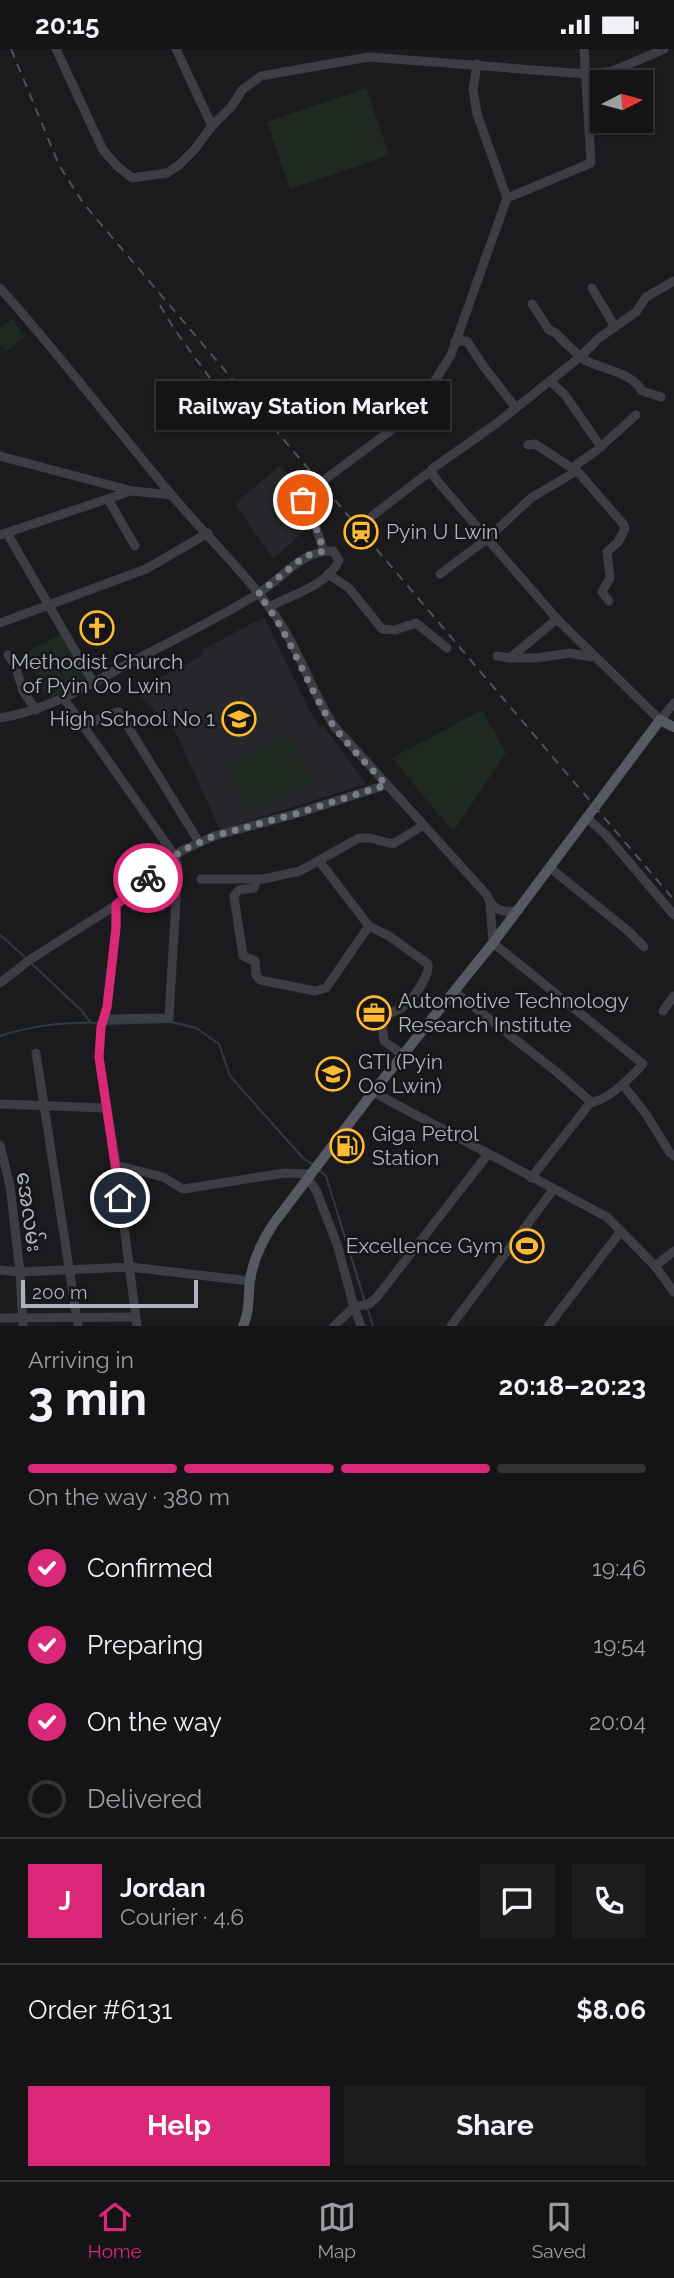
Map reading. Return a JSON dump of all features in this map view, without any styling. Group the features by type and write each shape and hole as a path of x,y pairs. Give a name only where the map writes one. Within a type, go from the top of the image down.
{"main road":[{"path":"243,1326 249,1310 250,1281 261,1243 373,1092 519,910 660,720 674,727"}],"street":[{"path":"56,49 103,150 132,179 167,173 194,150 232,106 242,90 261,76 369,57 421,54 477,64 586,74 613,71 664,49"},
{"path":"176,49 212,126"},
{"path":"507,198 591,163 584,49"},
{"path":"324,551 312,516 303,500 320,483 394,428 429,390 452,355 507,198 477,114 473,89 477,64"},
{"path":"674,281 646,297 635,312 550,381 432,469 433,475 487,539 594,657 660,720 674,703"},
{"path":"0,288 269,607 290,641 329,719 422,826 487,895 493,943 643,1065 623,1085 599,1101 591,1102 531,1178"},
{"path":"592,288 615,327"},
{"path":"532,304 549,330 589,362 622,375 642,390 661,397"},
{"path":"456,341 467,341 516,408"},
{"path":"550,381 565,395 601,447"},
{"path":"440,574 487,539 531,498 573,473 573,469 636,415"},
{"path":"528,445 534,444 573,469 618,517 625,529 618,542 607,552 610,578 602,592 609,601"},
{"path":"0,456 132,491 172,495"},
{"path":"372,516 428,473 433,475"},
{"path":"93,682 49,605 3,534 132,491"},
{"path":"108,499 135,546"},
{"path":"0,623 146,569 208,533"},
{"path":"0,718 36,710 93,682 258,594 305,556 333,551 339,560 335,568 304,590 269,607"},
{"path":"328,574 349,588 382,629 395,630 416,623 447,648"},
{"path":"510,658 557,619"},
{"path":"497,656 536,658 570,653 594,657"},
{"path":"8,655 15,666 23,691 36,710"},
{"path":"63,697 175,856 179,876 169,1018 103,1022"},
{"path":"83,728 106,715 118,712 199,842"},
{"path":"0,983 116,905 175,856 199,842 386,785"},
{"path":"587,818 606,835 674,915"},
{"path":"201,879 257,879 300,871 359,838 393,844 422,826"},
{"path":"320,862 369,926 389,936 428,964 427,977 404,1006 393,1011 382,1024 384,1041 403,1055"},
{"path":"549,867 644,947"},
{"path":"257,879 254,888 239,890 234,896 243,956 255,961 257,978 260,980 315,991 326,988 369,926"},
{"path":"490,904 497,910 509,913 519,910"},
{"path":"0,1318 23,1322 136,1322 99,1057 116,928 116,905"},
{"path":"455,992 591,1102"},
{"path":"663,1011 674,996"},
{"path":"36,1053 78,1322"},
{"path":"623,1085 674,1156"},
{"path":"373,1092 607,1217 655,1266 674,1292"},
{"path":"0,1104 105,1108"},
{"name":"အေလမ်း","path":"0,1145 10,1186 23,1322"},
{"path":"334,1326 377,1297 488,1154"},
{"path":"116,1165 163,1177 183,1189 285,1173 313,1172 316,1189 361,1306 361,1326"},
{"path":"451,1326 553,1190"},
{"path":"548,1326 621,1231"},
{"path":"655,1266 674,1251"},
{"path":"0,1270 71,1271 130,1267 250,1281"}],"shaded area":[{"path":"366,88 389,155 290,189 267,122"},
{"path":"12,319 25,336 6,352 0,345 0,328"},
{"path":"279,466 298,483 291,489 312,519 312,524 273,559 235,504"},
{"name":"High School No 1","path":"264,617 311,713 320,727 323,725 366,784 220,830 175,731 135,690 187,664 202,655 202,650"},
{"path":"61,634 86,680 49,699 24,653"},
{"path":"482,710 506,753 453,832 392,758"},
{"path":"290,736 313,781 249,813 227,768"}],"waterway":[{"path":"0,935 26,958"},
{"path":"32,964 82,1011 90,1022"},
{"path":"105,1024 172,1022 196,1028 219,1044 230,1076 303,1158 312,1164"},
{"path":"0,1036 49,1025 99,1023"},
{"path":"319,1170 326,1176 365,1302"},
{"path":"367,1307 373,1326"}],"railway":[{"path":"11,49 59,165 83,203 674,900"},
{"path":"160,305 221,395 239,427"}],"way so far":[{"path":"148,878 181,851 214,836 386,785 334,726 279,621 258,594 305,556 324,551 312,516 303,500"}],"place":[{"name":"Railway Station Market","path":"303,500"},
{"name":"Pyin U Lwin","path":"361,532"},
{"name":"Methodist Church of Pyin Oo Lwin","path":"97,628"},
{"name":"High School No 1","path":"239,719"},
{"name":"Automotive Technology Research Institute","path":"374,1013"},
{"name":"GTI (Pyin Oo Lwin)","path":"333,1074"},
{"name":"Giga Petrol Station","path":"347,1146"},
{"name":"Excellence Gym","path":"527,1246"}],"route":[{"path":"120,1198 99,1057 101,1027 107,1007 116,905 148,878"}]}
